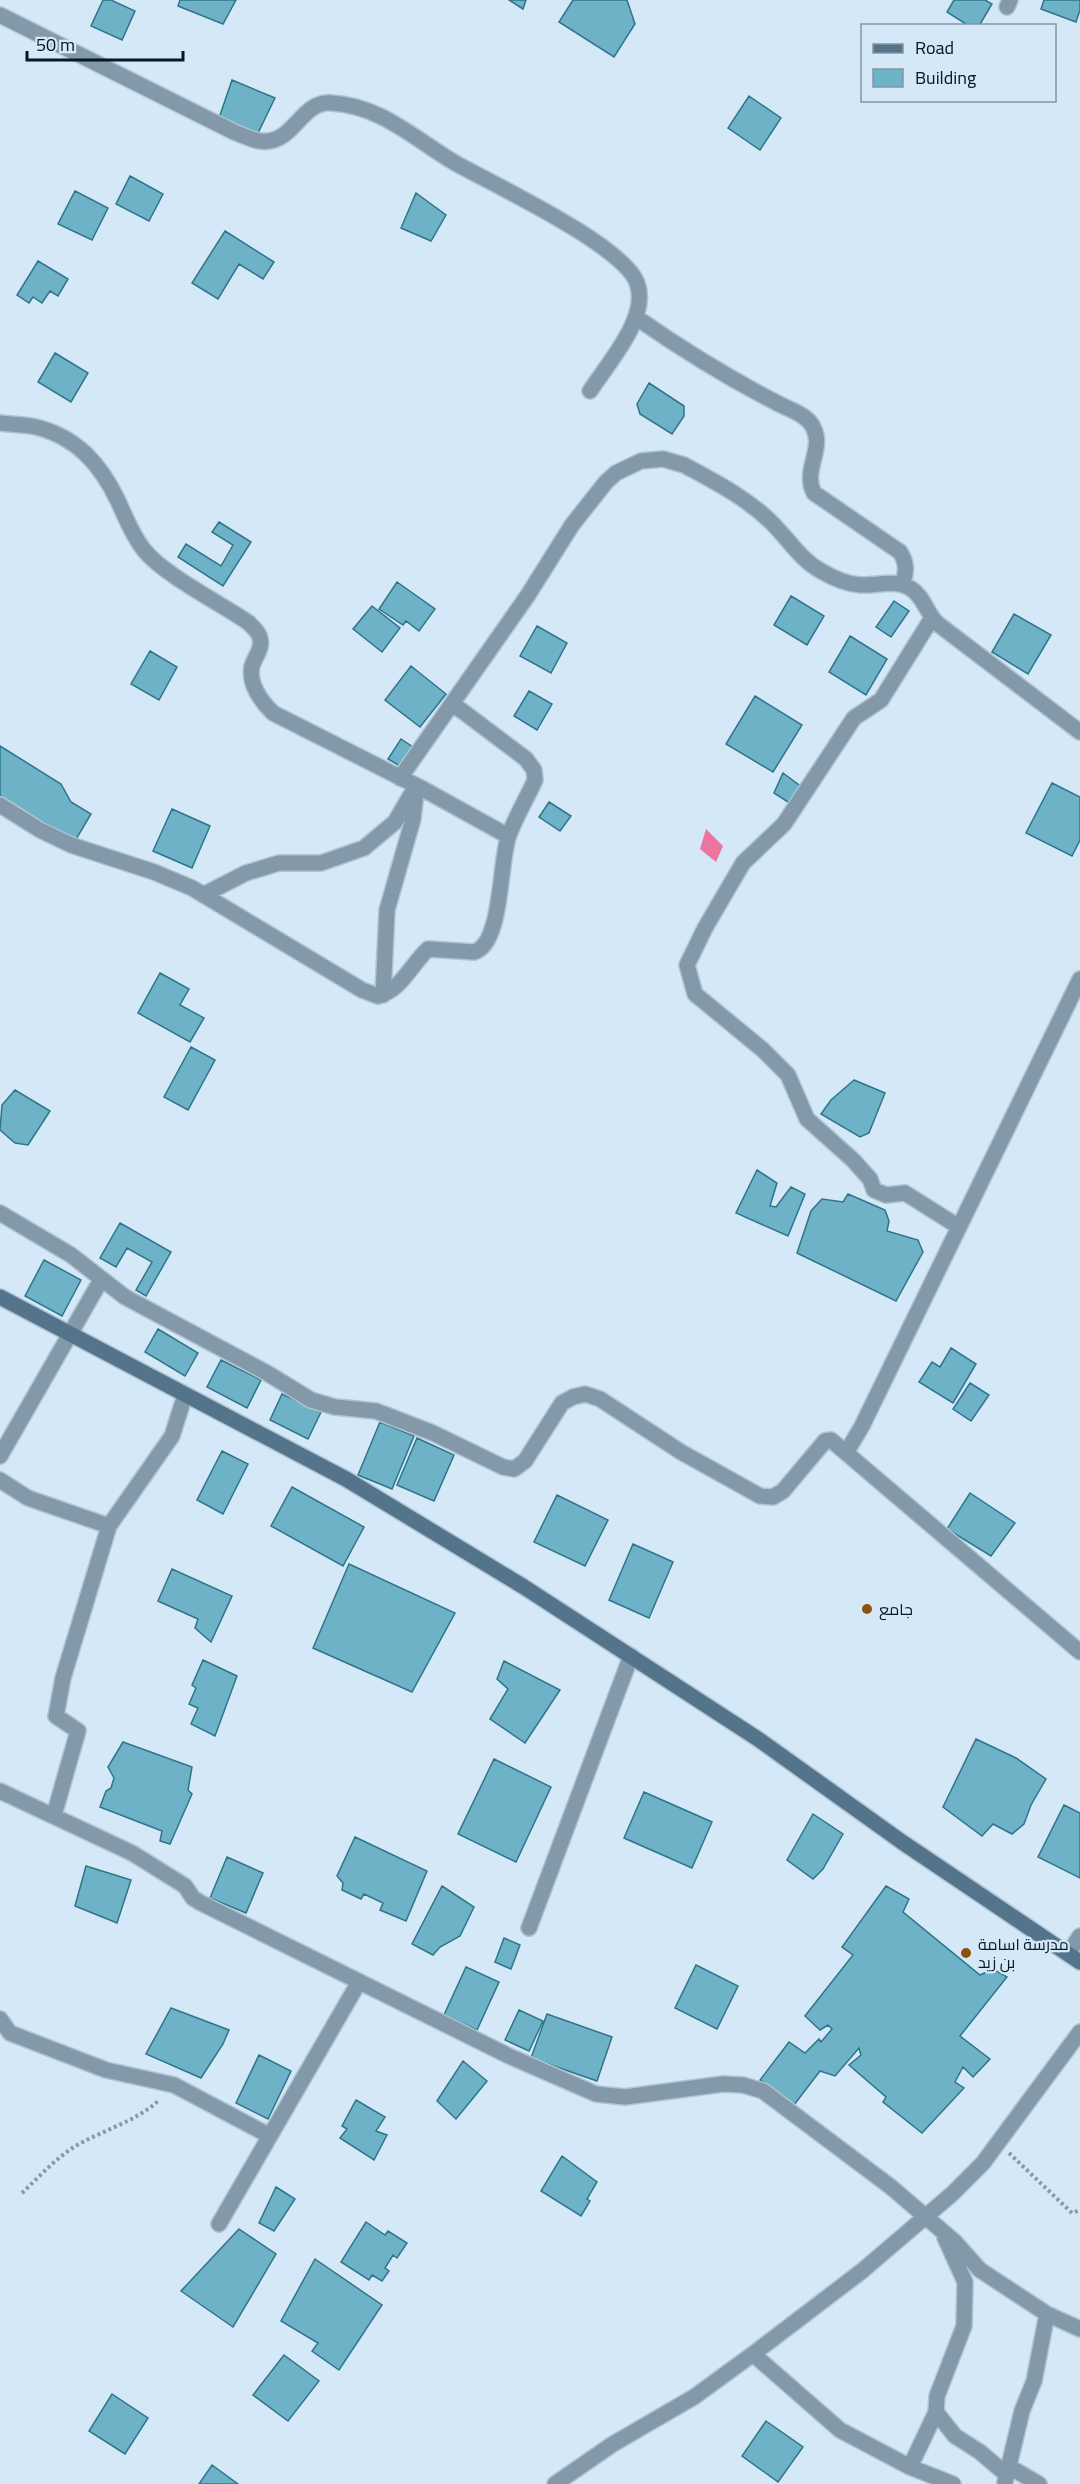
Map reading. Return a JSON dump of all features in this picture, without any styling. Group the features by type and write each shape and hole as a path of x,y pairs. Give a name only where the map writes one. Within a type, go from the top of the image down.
{"street":[{"path":"0,15 228,129 260,141 274,140 290,132 308,109 329,102 354,106 381,117 457,163 548,212 617,257 631,270 638,283 641,301 637,318 590,391"},
{"path":"637,318 724,374 808,419 818,443 809,473 809,481 814,493 900,552 906,566 902,584"},
{"path":"0,423 34,426 52,432 89,456 102,470 133,535 145,552 168,570 249,623 259,634 261,641 252,667 253,685 262,702 273,713 508,836"},
{"path":"400,778 528,595 572,525 616,472 641,461 663,459 684,465 748,502 774,524 797,554 838,580 857,584 902,584 921,597 932,618 1080,732"},
{"path":"932,618 880,700 854,718 784,824 743,862 705,927 687,965 695,994 763,1050 788,1075 807,1119 853,1160 870,1179 874,1190 886,1195 904,1192 959,1227"},
{"path":"0,805 40,830 71,845 154,872 203,895 362,990 378,996 383,995 390,993 404,980 415,961 428,949 474,952 481,950 486,944 494,922 508,836 535,780 534,770 526,759 453,704"},
{"path":"203,895 246,873 279,863 321,863 364,848 395,822 416,786"},
{"path":"383,995 387,910 413,819 416,786"},
{"path":"846,1453 862,1426 1080,979"},
{"path":"0,1213 72,1255 125,1297 267,1373 311,1400 335,1407 376,1411 399,1419 503,1467 514,1468 525,1461 562,1403 573,1396 585,1394 600,1399 681,1452 760,1496 773,1497 783,1491 828,1439 1080,1652"},
{"path":"0,1456 101,1280"},
{"path":"0,1297 346,1479 524,1587 758,1739 902,1842 1074,1958 1080,1936"},
{"path":"54,1815 78,1731 56,1716 63,1678 109,1526 172,1436 185,1395"},
{"path":"0,1480 28,1498 109,1526"},
{"path":"529,1928 631,1656"},
{"path":"0,1791 132,1853 184,1886 193,1898 201,1903 509,2056 596,2094 625,2097 723,2084 743,2085 763,2091 829,2138 891,2187 942,2232 980,2270 1047,2313 1080,2329"},
{"path":"219,2224 358,1982"},
{"path":"0,2019 10,2033 95,2066 174,2085 270,2136"},
{"path":"555,2484 613,2444 694,2397 862,2271 925,2217 983,2163 1080,2032"},
{"path":"910,2467 936,2412 937,2396 964,2326 964,2282 942,2232"},
{"path":"1007,2475 1022,2411 1034,2381 1047,2313"},
{"path":"753,2354 840,2430 910,2467 953,2484"},
{"path":"936,2412 955,2436 980,2452 1007,2475 1039,2484"}],"path":[{"path":"22,2193 52,2164 75,2147 129,2118 148,2111 174,2085"},
{"path":"998,2143 1072,2213 1080,2210"}],"shaded area":[{"path":"706,829 723,846 716,862 700,849"}],"building":[{"path":"103,0 111,0 135,11 122,40 91,26"},
{"path":"180,0 236,0 223,24 178,6"},
{"path":"509,0 526,0 523,9"},
{"path":"573,0 627,0 635,24 614,57 559,22"},
{"path":"954,0 985,0 992,4 980,24 966,24 947,12"},
{"path":"1044,0 1080,0 1076,22 1041,9"},
{"path":"232,80 275,98 258,133 219,118"},
{"path":"749,96 781,118 760,150 728,128"},
{"path":"130,176 163,194 149,221 116,204"},
{"path":"75,191 108,208 92,240 58,224"},
{"path":"416,193 446,215 431,241 401,228"},
{"path":"225,231 274,262 263,279 239,264 218,299 192,283"},
{"path":"38,261 68,279 58,296 50,291 42,303 33,297 29,303 17,295"},
{"path":"55,353 88,373 71,402 38,382"},
{"path":"649,383 684,406 684,416 672,434 640,414 637,404"},
{"path":"219,522 251,542 223,586 178,557 186,544 221,566 233,545 212,532"},
{"path":"397,582 435,609 419,631 406,621 403,625 379,609"},
{"path":"791,596 824,616 807,645 774,625"},
{"path":"894,601 909,611 891,637 876,627"},
{"path":"372,606 400,628 382,652 353,629"},
{"path":"1014,614 1051,635 1028,674 992,652"},
{"path":"537,626 567,643 551,673 520,656"},
{"path":"850,636 887,659 866,695 829,672"},
{"path":"150,651 177,667 159,700 131,684"},
{"path":"411,666 446,694 420,727 385,700"},
{"path":"529,691 552,704 537,730 514,716"},
{"path":"755,696 802,725 773,772 726,744"},
{"path":"401,739 413,747 400,766 388,759"},
{"path":"0,746 61,784 71,802 91,814 75,841 0,797"},
{"path":"783,773 803,788 791,804 774,793"},
{"path":"1052,783 1080,797 1080,840 1072,856 1026,833"},
{"path":"549,802 571,816 560,831 539,817"},
{"path":"172,809 210,826 192,868 153,851"},
{"path":"160,973 189,989 180,1005 204,1018 190,1042 138,1013"},
{"path":"191,1047 215,1060 188,1110 164,1097"},
{"path":"854,1080 885,1093 869,1133 860,1137 821,1114 831,1100"},
{"path":"15,1090 50,1111 28,1145 15,1143 0,1130 2,1105"},
{"path":"757,1170 777,1183 770,1206 776,1207 791,1187 805,1194 788,1236 736,1213"},
{"path":"848,1194 885,1210 889,1221 887,1231 918,1240 923,1252 896,1301 797,1253 811,1211 822,1199 843,1202"},
{"path":"120,1223 171,1252 146,1296 136,1290 152,1262 127,1248 116,1267 100,1258"},
{"path":"44,1260 81,1280 62,1316 25,1296"},
{"path":"158,1329 198,1353 185,1376 145,1352"},
{"path":"951,1348 976,1364 953,1403 919,1382 932,1362 940,1367"},
{"path":"221,1360 261,1380 247,1408 207,1387"},
{"path":"970,1383 989,1395 971,1421 953,1409"},
{"path":"282,1394 321,1412 308,1439 270,1420"},
{"path":"380,1422 414,1436 392,1489 358,1475"},
{"path":"417,1438 454,1455 434,1501 397,1485"},
{"path":"222,1451 248,1464 223,1514 197,1500"},
{"path":"292,1487 364,1527 343,1566 271,1526"},
{"path":"970,1493 1015,1523 991,1556 947,1529"},
{"path":"557,1495 608,1520 585,1566 534,1542"},
{"path":"633,1544 673,1562 649,1618 609,1600"},
{"path":"349,1564 455,1613 412,1692 313,1648"},
{"path":"172,1569 232,1596 211,1642 195,1628 198,1619 158,1601"},
{"path":"203,1660 237,1676 215,1736 191,1724 198,1708 189,1704 196,1688 192,1685"},
{"path":"504,1661 560,1690 525,1743 490,1719 508,1689 497,1679"},
{"path":"976,1739 1016,1758 1046,1779 1031,1805 1024,1824 1012,1834 993,1824 982,1836 943,1807"},
{"path":"123,1742 192,1767 188,1790 192,1794 170,1844 160,1841 162,1831 100,1807 114,1778 108,1767"},
{"path":"494,1759 551,1787 516,1862 458,1834"},
{"path":"644,1792 712,1822 692,1868 624,1838"},
{"path":"1064,1805 1080,1813 1080,1878 1038,1857"},
{"path":"813,1814 843,1834 823,1869 813,1879 787,1860"},
{"path":"355,1837 427,1871 406,1921 380,1910 383,1903 364,1894 361,1899 342,1890 343,1883 337,1876"},
{"path":"227,1857 263,1873 246,1913 210,1898"},
{"path":"86,1866 131,1880 117,1923 75,1906"},
{"path":"442,1886 474,1907 460,1936 440,1947 433,1955 412,1944"},
{"path":"886,1886 909,1899 903,1912 980,1975 993,1969 1007,1977 960,2036 990,2059 973,2077 963,2067 955,2082 964,2088 922,2133 883,2102 886,2097 849,2065 861,2055 859,2048 835,2076 820,2071 794,2105 760,2080 789,2042 805,2053 819,2039 821,2042 832,2029 828,2025 820,2030 805,2016 853,1955 842,1947"},
{"path":"504,1938 520,1945 511,1969 495,1962"},
{"path":"696,1965 738,1986 717,2029 675,2008"},
{"path":"466,1967 499,1982 477,2030 444,2015"},
{"path":"171,2008 229,2030 223,2044 201,2078 146,2054"},
{"path":"519,2010 543,2021 529,2051 505,2040"},
{"path":"547,2014 612,2037 597,2081 531,2058"},
{"path":"259,2055 291,2071 268,2119 236,2103"},
{"path":"463,2061 487,2081 456,2119 437,2101"},
{"path":"356,2100 385,2117 376,2131 387,2135 374,2160 340,2138 347,2129 342,2126"},
{"path":"562,2156 597,2182 587,2199 590,2201 581,2216 541,2191"},
{"path":"276,2187 295,2199 274,2231 259,2223"},
{"path":"366,2222 385,2235 388,2231 407,2243 397,2258 393,2255 385,2268 389,2271 382,2281 372,2275 369,2280 341,2262"},
{"path":"239,2229 276,2254 233,2327 181,2291"},
{"path":"315,2259 382,2305 339,2370 312,2351 318,2343 281,2321"},
{"path":"284,2355 319,2381 288,2421 253,2395"},
{"path":"112,2394 148,2418 125,2454 89,2431"},
{"path":"766,2421 803,2447 778,2482 742,2456"},
{"path":"212,2465 238,2484 199,2484"}],"place":[{"name":"جامع","path":"867,1609"},
{"name":"مدرسة اسامة بن زيد","path":"966,1953"}]}
